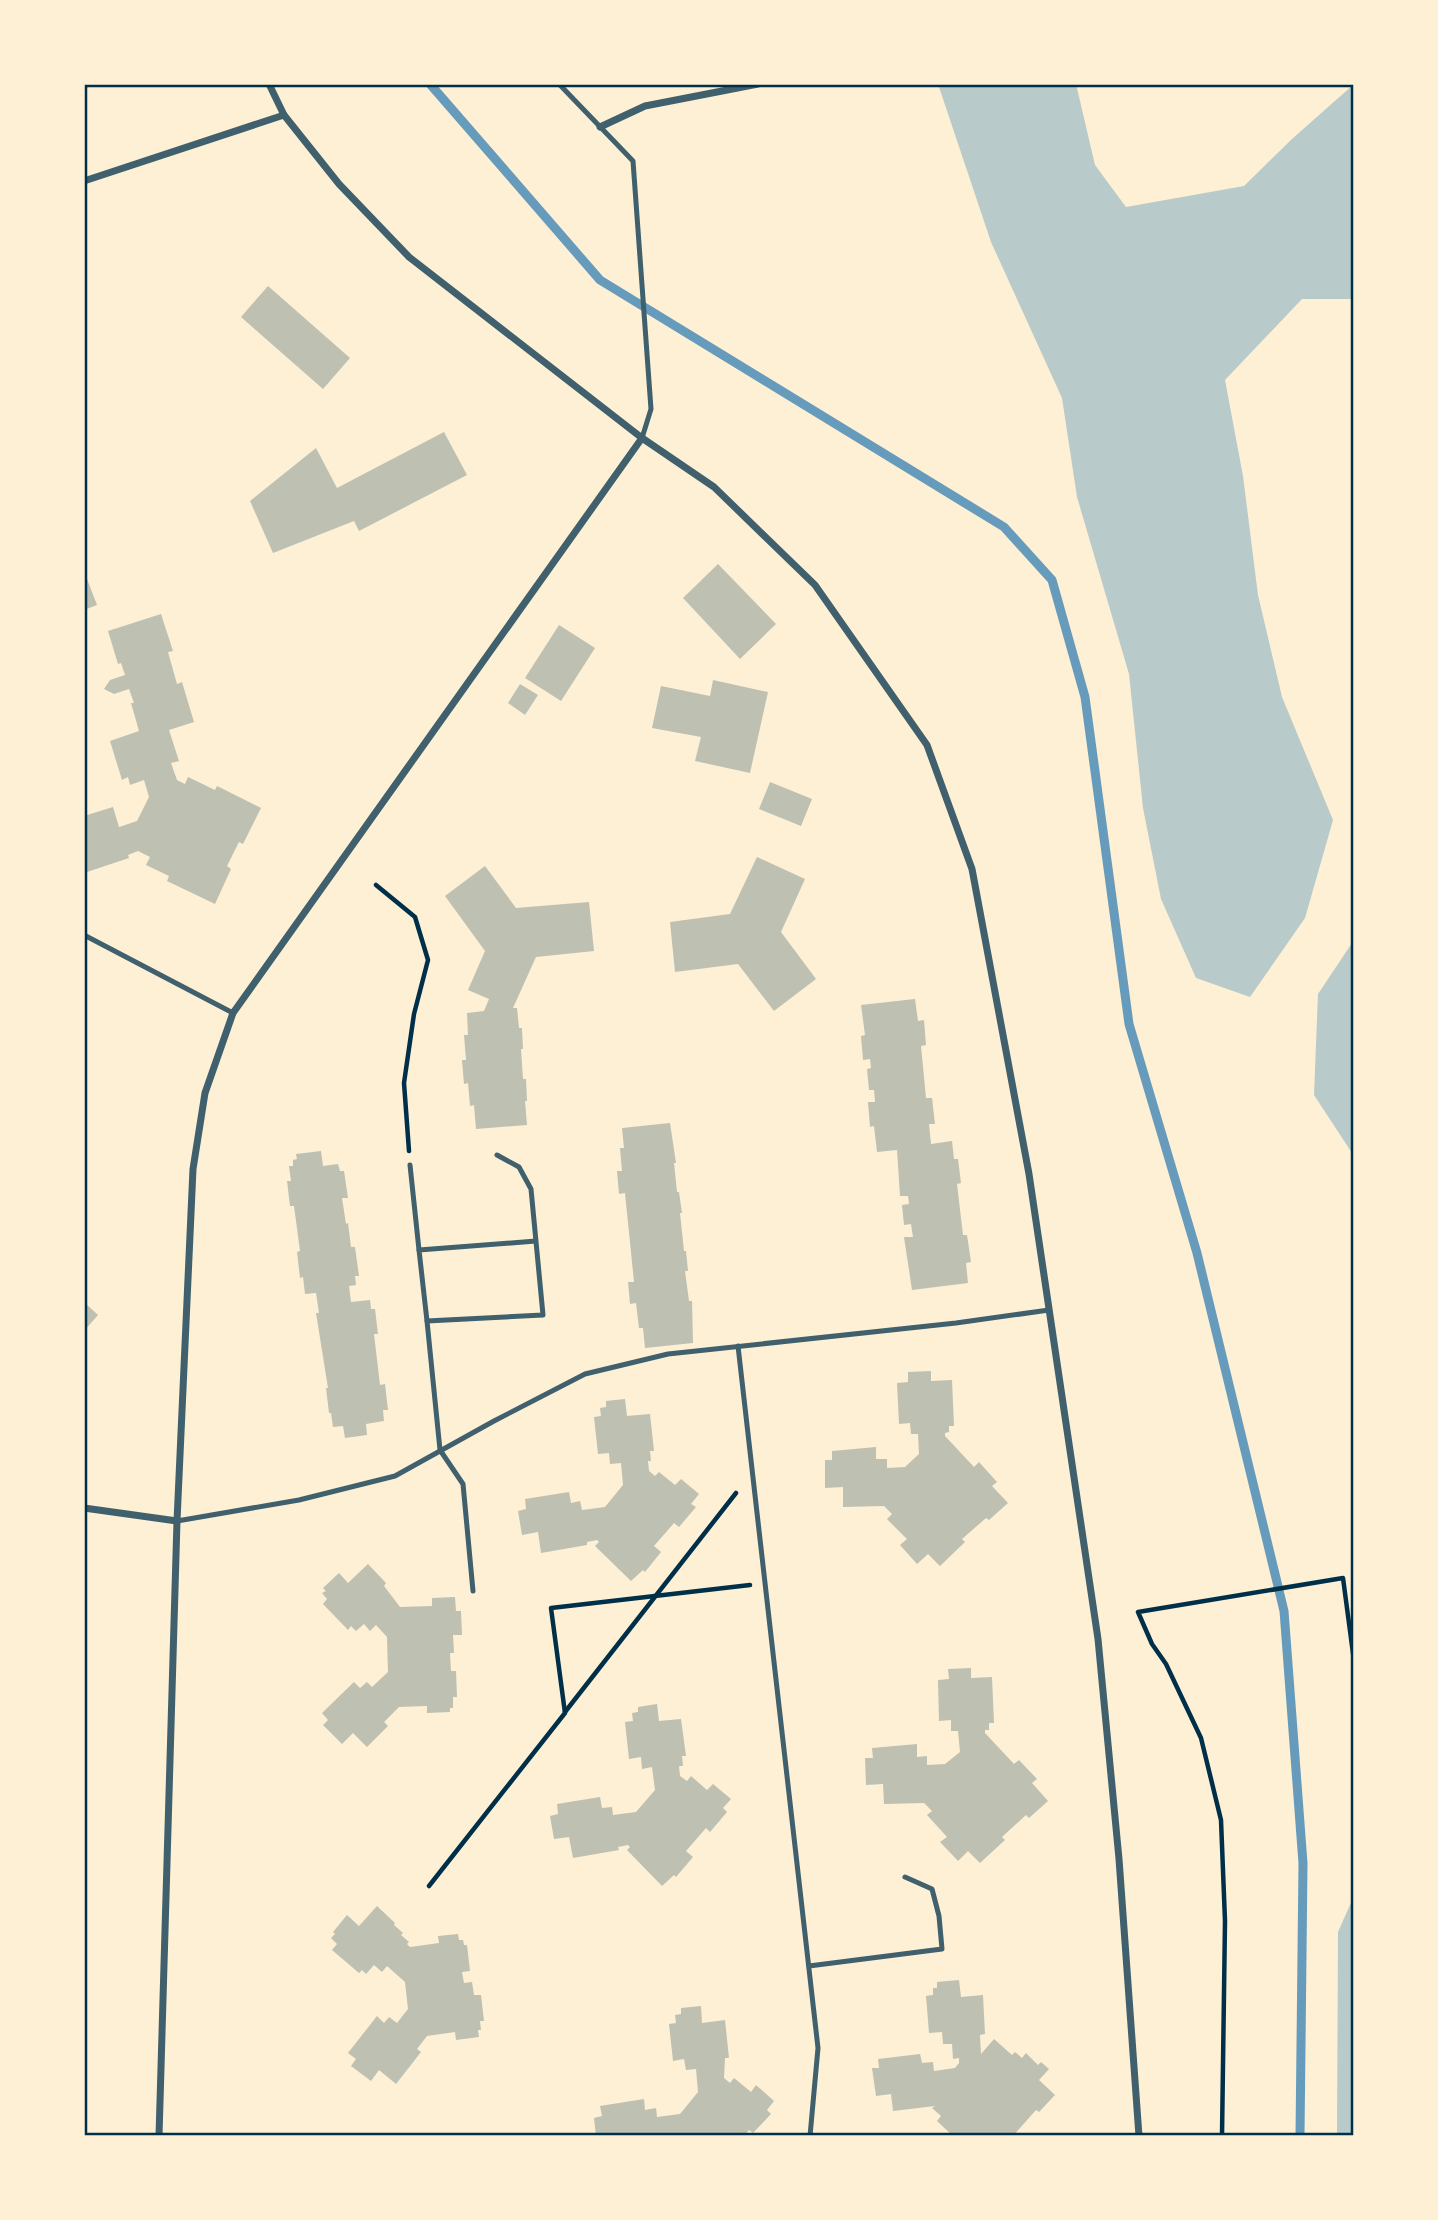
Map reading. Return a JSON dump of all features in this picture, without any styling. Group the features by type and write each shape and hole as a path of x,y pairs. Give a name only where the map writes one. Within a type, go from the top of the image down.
{"street":[{"path":"269,84 284,115 339,184 409,257 642,438 714,487 815,584 927,745 972,869 1029,1174 1103,1685 1119,1859 1139,2136"},
{"path":"600,127 645,106 758,84"},
{"path":"84,181 284,115"},
{"path":"159,2136 177,1521 193,1169 205,1093 233,1013 642,438"},
{"path":"84,1508 177,1521"}],"lane":[{"path":"559,84 633,161 651,409 642,438"},
{"path":"84,935 233,1013"},
{"path":"427,1321 543,1315 531,1189 519,1167 497,1155"},
{"path":"410,1165 440,1450 463,1484 474,1591"},
{"path":"419,1250 536,1241"},
{"path":"177,1521 299,1500 395,1476 584,1374 668,1354 956,1323 1049,1310"},
{"path":"738,1346 818,2048 810,2136"},
{"path":"809,1966 942,1949 939,1916 932,1889 905,1877"}],"path":[{"path":"376,885 415,917 428,960 414,1014 404,1083 410,1165"},
{"path":"429,1886 752,1472"},
{"path":"1222,2136 1225,1921 1221,1819 1201,1738 1138,1612 1343,1578 1354,1661"},
{"path":"565,1713 551,1608 765,1583"}],"shaded area":[{"path":"938,84 1076,84 1095,165 1126,207 1244,186 1354,84 1354,299 1302,299 1225,380 1243,476 1258,595 1282,697 1333,820 1305,918 1250,997 1196,978 1161,899 1143,808 1129,674 1077,497 1062,398 991,242"},
{"path":"1354,940 1354,1156 1314,1095 1318,994"},
{"path":"1354,1896 1354,2136 1337,2136 1338,1932"}],"building":[{"path":"268,286 350,358 323,389 241,317"},
{"path":"444,432 467,475 359,531 354,521 273,553 250,501 316,448 337,488"},
{"path":"718,564 776,624 740,659 683,598"},
{"path":"84,571 97,605 84,610"},
{"path":"161,614 173,651 168,652 177,684 182,682 194,722 169,730 179,761 171,763 177,780 185,784 188,777 215,790 217,786 261,808 243,844 239,842 227,866 231,869 215,904 167,881 169,876 146,865 150,857 138,851 128,855 129,858 84,873 84,816 113,807 119,827 137,821 149,797 144,780 130,785 128,777 122,780 110,741 139,731 129,689 114,694 104,689 110,680 125,675 121,663 118,664 108,631"},
{"path":"559,625 595,648 561,701 525,678"},
{"path":"713,680 768,692 750,773 695,761 701,737 652,728 661,686 710,696"},
{"path":"520,684 538,695 525,715 508,703"},
{"path":"770,782 812,799 801,826 759,809"},
{"path":"757,857 805,879 781,932 816,979 774,1011 738,964 675,972 670,922 730,914"},
{"path":"485,866 516,908 589,902 594,951 536,957 513,1008 517,1008 519,1028 522,1028 527,1125 476,1129 474,1105 470,1106 468,1083 464,1084 462,1060 466,1060 464,1035 468,1035 467,1013 484,1011 489,999 468,990 485,951 445,896"},
{"path":"915,999 918,1021 924,1020 926,1045 921,1046 926,1098 932,1098 935,1124 929,1124 931,1144 952,1141 961,1183 957,1184 963,1235 967,1235 971,1262 966,1263 968,1283 912,1290 904,1237 913,1237 911,1224 904,1225 902,1205 909,1204 908,1196 900,1196 897,1150 877,1152 874,1126 870,1127 868,1102 875,1102 874,1090 869,1090 867,1069 871,1068 870,1059 863,1060 861,1036 865,1035 861,1005"},
{"path":"670,1123 686,1251 688,1271 685,1271 689,1301 692,1301 693,1343 645,1348 636,1303 630,1304 628,1282 634,1282 625,1193 619,1194 617,1171 622,1171 622,1128"},
{"path":"321,1151 323,1166 338,1164 340,1171 344,1171 348,1198 342,1198 351,1247 355,1247 359,1276 355,1276 356,1285 349,1286 351,1302 370,1300 371,1309 375,1309 378,1334 374,1334 380,1385 385,1384 388,1410 383,1410 384,1421 366,1424 367,1435 345,1438 343,1426 333,1427 329,1413 328,1388 316,1313 319,1313 316,1293 305,1294 303,1277 300,1278 297,1252 300,1251 294,1206 290,1206 287,1181 291,1181 289,1166 293,1166 293,1160 297,1159 296,1154"},
{"path":"84,1302 98,1315 84,1331"},
{"path":"931,1371 931,1381 952,1380 954,1426 949,1426 949,1432 945,1433 945,1436 974,1467 979,1462 997,1482 992,1486 1008,1503 962,1539 965,1542 940,1566 928,1554 917,1564 900,1545 907,1539 887,1519 892,1514 884,1506 843,1507 843,1487 825,1488 825,1460 832,1460 832,1451 876,1447 876,1459 887,1459 887,1468 905,1467 919,1454 918,1434 911,1434 910,1423 899,1424 897,1383 908,1382 908,1372"},
{"path":"625,1399 627,1416 650,1414 654,1451 650,1451 649,1471 655,1476 659,1472 675,1485 681,1479 699,1494 691,1504 696,1507 679,1527 674,1523 654,1546 661,1552 645,1572 643,1570 631,1581 595,1546 599,1542 597,1540 587,1542 587,1545 541,1553 538,1532 522,1535 518,1511 526,1509 525,1499 569,1492 571,1503 580,1501 582,1510 605,1507 623,1485 621,1463 610,1464 609,1453 598,1454 594,1417 601,1416 600,1408 606,1407 606,1401"},
{"path":"368,1564 386,1583 384,1586 400,1607 432,1606 432,1598 455,1597 456,1611 461,1611 462,1635 453,1635 454,1653 450,1653 451,1671 456,1671 457,1697 453,1697 453,1708 450,1708 450,1712 427,1713 427,1706 399,1707 384,1722 388,1726 367,1747 353,1733 342,1744 323,1725 328,1720 322,1713 354,1682 360,1688 367,1682 372,1687 388,1672 387,1637 376,1625 370,1631 364,1624 356,1631 351,1626 348,1630 323,1604 327,1599 322,1593 326,1591 323,1588 339,1573 348,1583"},
{"path":"971,1668 971,1678 992,1677 994,1723 989,1723 989,1730 985,1730 985,1733 1014,1764 1019,1760 1037,1779 1032,1783 1048,1801 1029,1818 1026,1815 1002,1837 1005,1840 980,1863 968,1851 958,1861 940,1842 947,1837 927,1815 932,1811 924,1803 884,1804 883,1784 866,1785 865,1758 873,1758 872,1748 917,1744 917,1757 927,1756 927,1765 945,1764 960,1752 958,1731 951,1731 951,1720 939,1721 938,1680 949,1679 948,1669"},
{"path":"657,1704 659,1721 681,1719 686,1756 682,1756 683,1766 679,1766 680,1776 687,1781 691,1776 707,1790 713,1784 731,1799 723,1808 727,1812 710,1832 706,1828 686,1851 693,1857 676,1877 674,1875 662,1886 627,1850 630,1847 628,1845 618,1847 619,1850 573,1858 569,1837 554,1839 550,1816 558,1814 557,1804 600,1797 602,1808 612,1807 613,1815 636,1812 655,1790 652,1767 642,1769 641,1757 629,1759 625,1722 633,1721 632,1713 638,1712 638,1707"},
{"path":"377,1906 395,1923 410,1947 439,1943 438,1936 458,1934 459,1940 463,1940 464,1945 467,1945 470,1971 462,1972 464,1983 472,1982 474,1995 481,1995 484,2021 480,2021 479,2037 456,2040 455,2032 427,2036 417,2049 421,2052 396,2084 379,2070 371,2081 351,2066 356,2059 348,2053 377,2016 384,2023 389,2017 397,2023 408,2009 405,1982 387,1966 382,1972 374,1965 366,1974 362,1970 359,1973 332,1950 337,1944 331,1938 335,1934 333,1932 347,1915 359,1926"},
{"path":"959,1980 961,1997 983,1995 985,2034 980,2035 981,2054 994,2039 1012,2055 1015,2052 1022,2058 1026,2053 1038,2065 1041,2062 1049,2069 1039,2080 1055,2095 1039,2112 1036,2110 1013,2136 953,2136 937,2121 941,2116 932,2108 935,2106 893,2111 891,2094 876,2096 872,2068 879,2068 878,2059 920,2054 922,2063 933,2062 934,2071 955,2068 959,2063 959,2058 953,2059 952,2044 943,2044 942,2032 929,2033 926,1996 933,1995 937,1982"},
{"path":"701,2006 702,2023 725,2020 729,2058 725,2058 724,2078 730,2083 734,2078 751,2092 756,2085 774,2101 767,2110 771,2114 753,2133 749,2130 744,2136 596,2136 594,2118 602,2116 600,2106 644,2099 645,2110 656,2108 657,2117 680,2114 698,2092 696,2069 686,2070 684,2059 673,2061 669,2024 676,2023 675,2015 681,2014 681,2008"}],"waterway":[{"path":"430,84 600,280 1004,527 1052,580 1085,697 1129,1024 1197,1253 1284,1611 1303,1863 1300,2136"}]}
